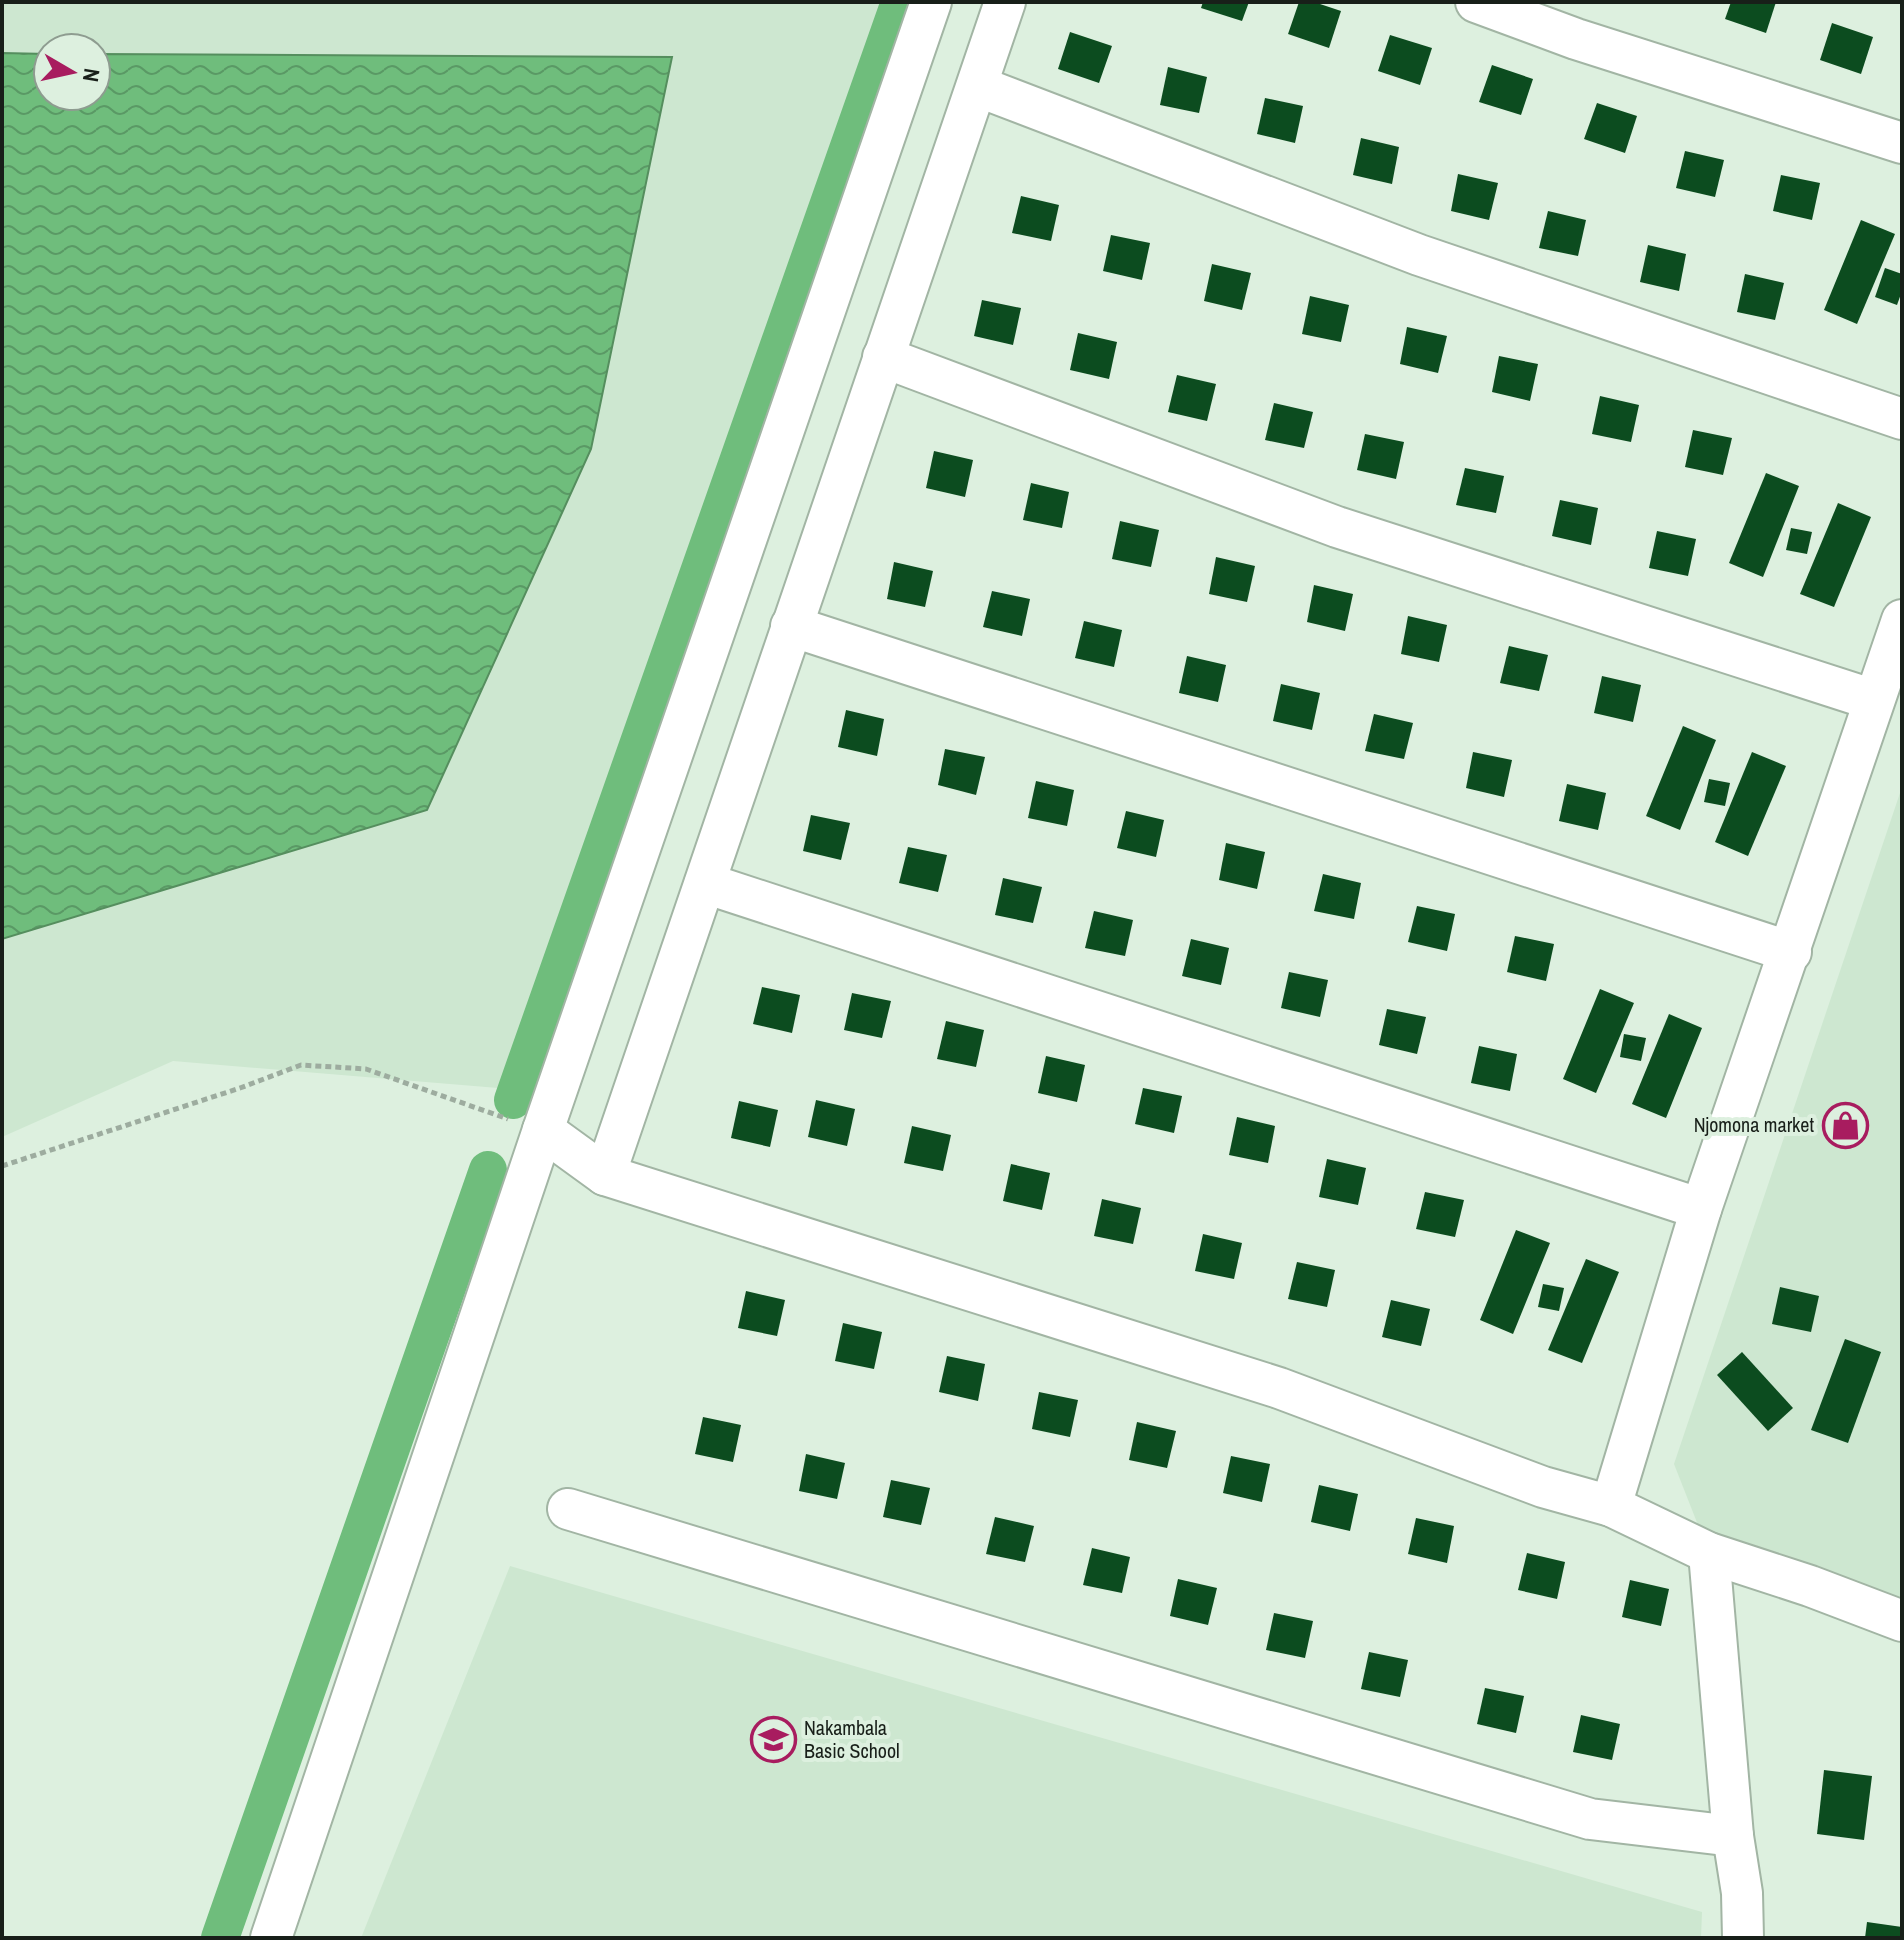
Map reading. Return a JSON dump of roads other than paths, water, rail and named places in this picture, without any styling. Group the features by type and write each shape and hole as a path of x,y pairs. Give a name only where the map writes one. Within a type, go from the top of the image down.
{"lane":[{"path":"271,1938 543,1130 931,2"},
{"path":"605,1175 1005,2"},
{"path":"1476,2 1576,39 1902,143"},
{"path":"977,86 1419,255 1902,419"},
{"path":"883,357 1337,527 1874,700"},
{"path":"1611,1506 1701,1209 1902,620"},
{"path":"791,626 1791,952"},
{"path":"705,883 1701,1209"},
{"path":"543,1130 605,1175 1279,1388 1543,1487 1611,1506 1709,1553 1810,1586 1902,1621"},
{"path":"568,1509 1590,1819 1733,1836"},
{"path":"1709,1553 1733,1836 1742,1893 1743,1938"}],"water":[{"path":"2,53 32,54 32,112 112,112 112,54 672,57 591,449 427,810 2,939"}],"waterway":[{"path":"513,1100 900,2"},
{"path":"220,1938 488,1170"}],"place":[{"name":"Njomona market","path":"1845,1125"},
{"name":"Nakambala Basic School","path":"773,1739"}]}
